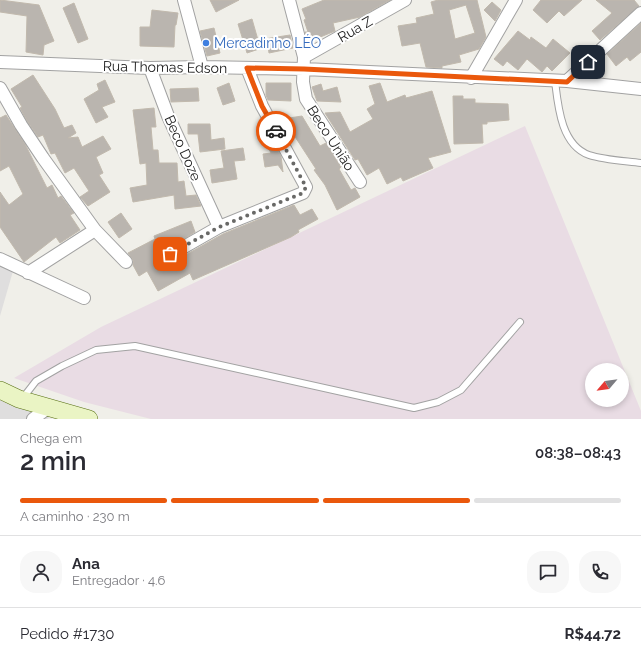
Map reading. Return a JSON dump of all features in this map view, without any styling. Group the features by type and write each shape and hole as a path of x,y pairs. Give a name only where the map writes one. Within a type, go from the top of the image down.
{"main road":[{"path":"0,390 20,399 89,419"},
{"path":"0,399 20,399"}],"street":[{"path":"184,0 202,67"},
{"name":"Beco União","path":"289,0 304,63 303,82 306,99 360,182"},
{"name":"Rua Z","path":"304,63 405,0"},
{"path":"471,78 516,0"},
{"path":"561,81 641,13"},
{"name":"Rua Thomas Edson","path":"0,62 150,68 247,68 304,63 471,78 561,81 641,89"},
{"name":"Beco Doze","path":"150,68 168,116 219,227"},
{"path":"170,254 219,227 303,193 306,187 262,106 247,68"},
{"path":"0,88 30,138 95,230 126,262"},
{"path":"28,273 95,230"},
{"path":"0,259 84,298"},
{"path":"33,419 49,408"}],"lane":[{"path":"561,81 561,123 575,145 589,155 641,163"},
{"path":"20,399 36,381 62,366 96,350 135,346 414,408 438,402 461,390 520,322"}],"shaded area":[{"path":"525,126 621,363 585,363 585,407 629,407 629,382 641,411 641,419 151,419 84,402 14,378 101,327"},
{"path":"0,254 13,271 0,316"},
{"path":"0,393 52,416 47,419 0,419"}],"building":[{"path":"0,0 39,5 54,41 44,45 43,55 26,52 27,16 0,12"},
{"path":"210,0 239,0 216,12"},
{"path":"324,0 390,0 360,17 333,23 335,31 308,42 305,32 308,32 304,20 306,19 302,9"},
{"path":"438,0 477,0 486,37 479,49 459,55 461,62 442,66 442,68 426,67 420,43 402,46 398,26 417,23 416,18 434,14 431,2","holes":["466,5 475,33 455,39 449,10"]},
{"path":"541,0 582,0 564,16 559,11 547,23 533,10"},
{"path":"596,0 634,0 639,6 600,40 592,31 612,13"},
{"path":"492,2 501,10 495,21 484,10"},
{"path":"74,3 88,39 78,43 63,8"},
{"path":"152,10 178,13 175,25 174,47 140,46 140,27 150,27"},
{"path":"252,19 258,40 290,35 293,48 269,53 268,46 247,53 238,24"},
{"path":"641,23 641,52 630,61 627,57 616,66 607,54"},
{"path":"214,28 220,53 207,56 200,31"},
{"path":"518,31 530,40 531,37 546,48 553,39 570,53 552,71 547,66 542,72 527,59 518,70 507,61 503,66 494,59"},
{"path":"33,75 55,109 64,128 72,125 76,133 68,138 78,137 82,147 103,136 111,149 96,157 103,173 99,175 110,192 88,206 80,197 89,191 74,168 65,173 55,153 51,154 43,135 38,137 27,121 20,108 22,107 11,89"},
{"path":"105,80 115,102 102,107 108,117 96,123 84,99 99,90 97,84"},
{"path":"229,83 235,101 223,105 217,88"},
{"path":"266,83 291,83 291,101 268,100 266,95"},
{"path":"380,83 387,102 405,95 406,98 432,91 451,152 428,158 433,168 403,181 401,177 387,184 379,168 367,175 358,159 355,160 325,113 340,112 350,132 373,119 367,109 375,104 369,86"},
{"path":"321,84 323,91 337,87 341,102 317,101 312,87"},
{"path":"198,88 199,101 171,102 170,89"},
{"path":"453,96 463,96 463,99 475,99 475,103 508,104 509,120 487,122 487,124 482,124 483,143 454,144"},
{"path":"154,108 156,127 151,127 153,150 158,150 159,163 177,163 178,182 184,181 186,196 196,195 201,206 175,209 174,195 133,202 130,188 147,185 146,163 140,164 133,110"},
{"path":"6,115 25,144 47,188 52,185 58,198 61,196 74,213 70,215 80,230 60,243 56,237 24,262 0,227 0,192 9,205 23,194 9,166 0,171 0,118"},
{"path":"302,116 320,146 326,143 341,167 339,169 351,190 355,188 360,197 337,210 325,185 314,170 316,169 290,129 289,118"},
{"path":"188,124 210,124 211,140 224,138 225,149 200,152 198,134 188,134"},
{"path":"270,137 281,156 283,172 278,165 265,167 263,154 271,153 264,140"},
{"path":"243,148 245,160 234,161 237,179 212,183 210,170 224,168 221,151"},
{"path":"294,205 300,215 312,209 318,219 298,230 299,232 291,237 193,280 190,273 158,291 147,271 139,276 133,265 133,260 128,253 155,239 154,236 191,221 195,232 163,252 166,261 173,262 223,234"},
{"path":"121,213 132,229 119,238 108,222"}],"way so far":[{"path":"170,254 219,227 305,191 306,187 303,180 276,131"}],"place":[{"name":"Mercadinho LÉO","path":"206,43"}],"route":[{"path":"276,131 262,106 247,68 304,69 567,82 588,62"}]}
